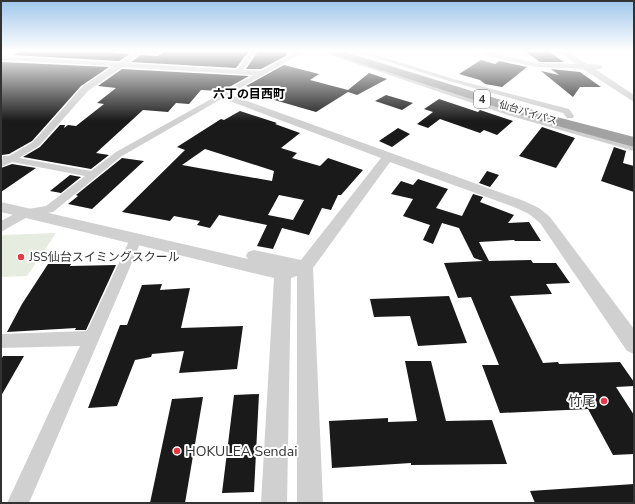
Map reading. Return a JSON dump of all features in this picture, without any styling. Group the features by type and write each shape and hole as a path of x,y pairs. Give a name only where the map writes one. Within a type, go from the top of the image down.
{"highway":[{"name":"仙台バイパス","path":"407,75 548,119 634,142"},
{"name":"仙台バイパス","path":"425,75 634,133"},
{"path":"586,120 604,122 634,129"}],"street":[{"path":"4,160 36,144 85,88 106,75"},
{"path":"1,228 5,224 26,213 49,209 119,154 259,75"},
{"path":"393,75 514,114 634,148"},
{"path":"433,75 566,110 570,116"},
{"path":"597,75 634,99"},
{"path":"612,75 634,89"},
{"path":"222,95 519,204 534,211 545,220 634,345"},
{"path":"1,207 283,274 305,267 388,157"},
{"path":"4,160 93,174"},
{"path":"1,199 305,267"},
{"path":"18,503 136,239"},
{"path":"305,267 310,503"},
{"path":"274,503 283,274"},
{"path":"1,341 92,338"}],"shaded area":[{"name":"JSS仙台スイミングスクール","path":"56,233 27,276 1,277 1,238 3,235"}],"building":[{"path":"1,75 98,75 81,86 32,141 9,154 2,155 1,159"},
{"path":"114,75 249,76 222,91 201,90 189,104 176,103 168,112 143,110 96,153 109,155 91,169 23,157 40,147 60,125 65,125 64,128 68,125 76,126 104,104 97,103 116,88 98,86"},
{"path":"267,75 318,75 310,80 348,90 367,75 374,75 387,79 357,95 348,92 316,112 264,97 259,90 246,86"},
{"path":"461,75 518,75 502,87 485,84 480,80"},
{"path":"545,75 584,75 601,87 580,87 573,97"},
{"path":"386,95 413,103 402,110 375,101"},
{"path":"439,99 478,112 480,110 513,121 497,135 484,130 480,133 440,119 428,128 417,124 433,112 424,109"},
{"path":"240,111 277,123 275,124 300,133 281,148 297,153 292,158 320,166 328,158 363,170 341,195 338,195 331,210 322,208 309,235 282,228 273,249 257,246 267,225 219,215 210,228 197,225 200,221 174,216 170,221 122,212 185,150 177,147 221,119 224,120","holes":["205,149 274,171 272,181 182,165","279,195 304,200 293,220 268,215"]},
{"path":"542,127 575,138 556,168 519,156"},
{"path":"398,128 410,134 392,147 379,141"},
{"path":"614,147 626,151 623,163 634,166 634,192 601,181"},
{"path":"122,158 144,161 92,209 68,204 78,196 76,195"},
{"path":"12,164 36,168 1,192 1,168"},
{"path":"487,171 499,175 490,187 479,183"},
{"path":"70,175 81,177 61,193 50,191"},
{"path":"418,179 448,189 436,208 462,216 473,194 483,197 480,202 514,215 508,223 529,222 541,241 514,240 479,242 489,261 531,260 533,263 556,263 570,283 546,284 552,294 510,296 543,363 558,362 559,364 620,362 634,382 634,386 616,387 634,415 634,454 613,455 588,409 500,413 482,365 499,365 471,297 458,298 444,263 483,261 474,258 459,228 442,223 433,244 423,240 430,225 403,216 413,199 391,194 401,181 413,185"},
{"path":"48,264 71,264 70,266 116,265 86,330 75,330 76,328 7,332 22,304"},
{"path":"162,284 160,290 190,288 181,328 243,326 237,369 179,373 184,351 152,354 151,357 135,360 117,406 88,408 120,325 127,325 142,285"},
{"path":"449,296 467,343 418,346 410,316 374,317 370,299"},
{"path":"3,356 24,356 1,396 1,360"},
{"path":"405,361 431,361 446,421 492,420 507,464 411,465 411,463 332,468 329,421 388,418 388,422 417,421"},
{"path":"259,394 254,492 222,493 234,395"},
{"name":"HOKULEA Sendai","path":"203,397 185,503 150,503 172,399"},
{"path":"634,484 634,503 535,503 530,491"}],"place":[{"name":"JSS仙台スイミングスクール","path":"21,257"},
{"name":"竹尾","path":"604,401"},
{"name":"HOKULEA Sendai","path":"177,451"}],"district":[{"name":"六丁の目西町","path":"249,94"}]}
